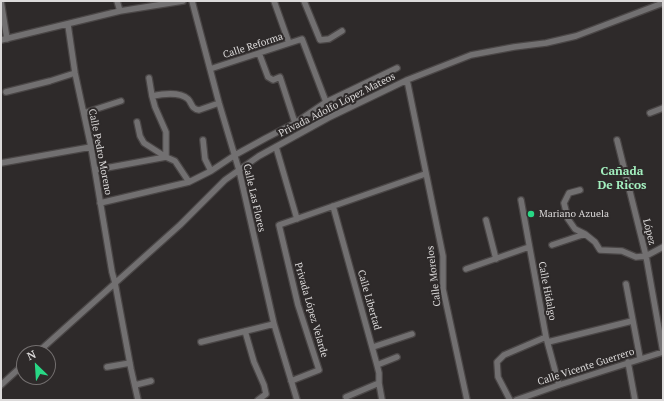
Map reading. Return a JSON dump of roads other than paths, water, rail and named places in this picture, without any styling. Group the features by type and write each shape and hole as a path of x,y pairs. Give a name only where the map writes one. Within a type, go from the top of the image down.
{"street":[{"path":"1,1 4,40 120,11 182,1"},
{"path":"117,1 120,11"},
{"name":"Calle Las Flores","path":"192,1 219,103 235,156 274,324 297,400"},
{"path":"274,1 289,43"},
{"path":"304,1 320,40 329,39 342,31"},
{"name":"Privada Adolfo López Mateos","path":"46,345 180,225 238,168 328,118 407,80 471,55 514,47 546,44 576,36 663,3"},
{"name":"Calle Pedro Moreno","path":"68,25 75,73 91,147 112,272 138,400"},
{"name":"Calle Reforma","path":"210,69 302,39 326,102"},
{"path":"259,53 268,77 273,80 280,77 295,123"},
{"path":"100,203 189,182 295,123 326,102 397,68"},
{"path":"6,92 75,73"},
{"path":"149,78 155,107 166,132 166,157"},
{"name":"Calle Morelos","path":"407,80 425,174 443,256 443,289 467,400"},
{"path":"152,96 167,93 179,96 188,99 196,110 219,103"},
{"path":"84,113 121,102"},
{"path":"650,113 663,108"},
{"path":"137,122 140,136 144,143 175,161 189,182"},
{"path":"203,140 205,159 211,171"},
{"name":"López","path":"617,140 646,256 663,352"},
{"path":"1,163 91,147"},
{"path":"276,147 297,219 425,174"},
{"path":"95,170 166,157"},
{"path":"580,190 569,193 564,203 568,219 575,229 585,234 600,250 622,251 636,257 646,256 663,247"},
{"name":"Calle Hidalgo","path":"521,200 547,340 559,384"},
{"name":"Calle Libertad","path":"333,206 373,347 379,373 378,383 382,400"},
{"name":"Privada López Velarde","path":"291,381 319,370 298,305 279,225 297,219"},
{"path":"486,220 496,259"},
{"path":"552,245 585,234"},
{"path":"466,269 529,247"},
{"path":"626,284 640,358"},
{"path":"510,400 498,376 497,362 504,355 547,340 632,320"},
{"path":"201,342 274,324"},
{"path":"245,331 254,362 264,385 266,394 258,400"},
{"path":"373,347 412,334"},
{"name":"Calle Vicente Guerrero","path":"516,400 524,399 559,384 663,352"},
{"path":"377,365 397,357"},
{"path":"628,362 635,400"},
{"path":"107,367 130,363"},
{"path":"1,385 16,371"},
{"path":"135,384 151,380"},
{"path":"346,397 378,383"}],"place":[{"name":"Mariano Azuela","path":"531,214"}],"district":[{"name":"Cañada De Ricos","path":"622,179"}]}
